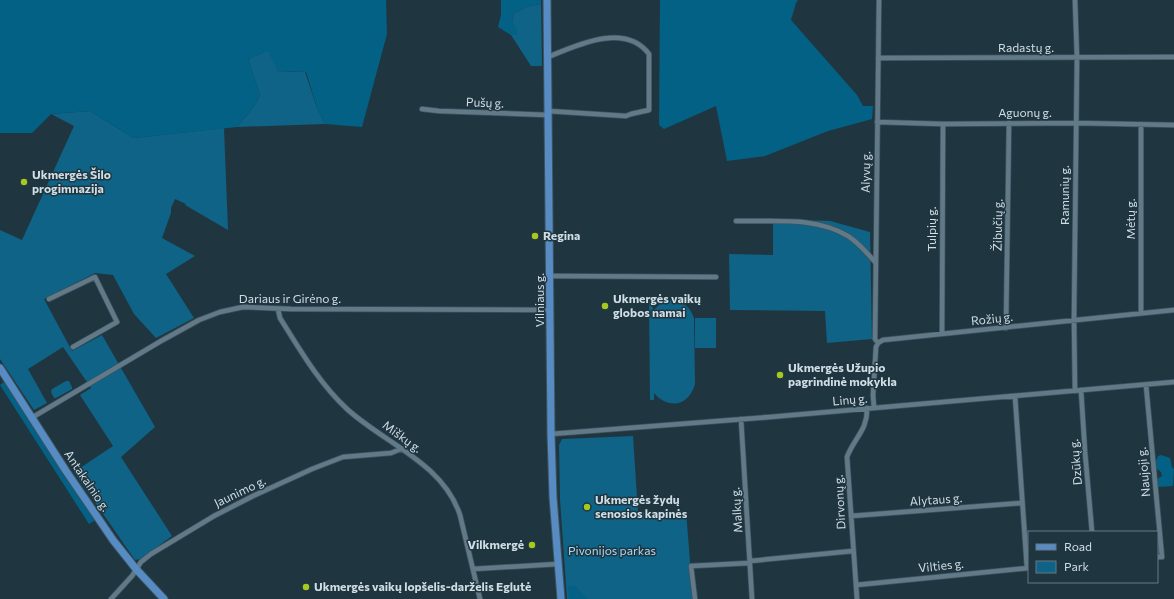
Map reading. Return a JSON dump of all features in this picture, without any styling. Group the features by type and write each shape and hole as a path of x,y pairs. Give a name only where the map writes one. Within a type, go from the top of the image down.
{"main road":[{"name":"Vilniaus g.","path":"547,0 551,276 551,434 553,497 561,599"},
{"name":"Antakalnio g.","path":"0,368 33,417 66,471 105,528 136,569 164,599"}],"street":[{"name":"Alyvų g.","path":"878,343 875,339 875,262 879,0"},
{"name":"Ramunių g.","path":"1075,0 1077,58 1074,320 1075,391"},
{"name":"Pušų g.","path":"422,108 439,112 548,113 626,116 649,110 649,54 644,47 632,40 625,38 598,39 574,46 548,58"},
{"name":"Radastų g.","path":"878,58 1174,58"},
{"name":"Aguonų g.","path":"877,122 943,124 1076,122 1174,125"},
{"name":"Žibučių g.","path":"1006,328 1009,123"},
{"name":"Tulpių g.","path":"942,334 943,124"},
{"name":"Mėtų g.","path":"1141,125 1141,313"},
{"path":"736,221 801,222 828,227 849,236 875,262"},
{"path":"551,276 716,277"},
{"path":"49,299 94,278 98,284 116,322 72,347"},
{"name":"Dariaus ir Girėno g.","path":"33,417 199,320 220,312 243,307 278,309 550,310"},
{"name":"Miškų g.","path":"278,309 280,318 327,389 352,413 431,471 448,489 458,511 480,599"},
{"name":"Rožių g.","path":"878,343 883,340 1174,310"},
{"path":"874,408 873,395 876,347 878,343"},
{"name":"Linų g.","path":"551,434 1174,382"},
{"name":"Naujoji g.","path":"1146,385 1157,531"},
{"name":"Dzūkų g.","path":"1081,390 1092,531"},
{"path":"1015,396 1021,503 1028,568"},
{"name":"Dirvonų g.","path":"856,599 847,457 863,430 867,408"},
{"name":"Malkų g.","path":"741,419 752,599"},
{"name":"Jaunimo g.","path":"111,599 141,562 160,548 214,516 312,469 343,457 391,453 401,449"},
{"name":"Alytaus g.","path":"851,516 1021,503"},
{"name":"Naujoji g.","path":"1158,544 1159,557"},
{"path":"695,599 691,566 750,562 852,551"},
{"path":"473,569 558,564"},
{"name":"Vilties g.","path":"856,585 1028,568"}],"green space":[{"path":"541,4 542,66 531,66 511,35 517,35 512,23 514,13 529,6"},
{"path":"269,50 278,71 305,72 317,108 325,124 237,127 255,105 260,95 248,59"},
{"path":"90,111 134,138 224,128 228,230 185,205 186,204 175,199 162,238 195,256 166,274 194,318 156,338 134,314 113,275 95,273 44,299 72,351 102,335 155,427 121,457 172,536 141,559 135,560 74,472 113,446 80,395 91,388 63,347 28,369 47,403 34,410 0,359 0,230 22,240 74,126 51,114"},
{"path":"773,219 830,221 870,232 872,339 827,343 825,311 730,310 729,254 773,255"},
{"path":"672,300 680,302 686,306 691,311 694,318 695,384 688,397 678,403 666,402 654,393 654,400 650,400 649,302 652,302 653,311 661,303"},
{"path":"695,318 716,318 716,348 695,348"},
{"path":"66,381 69,381 72,389 54,398 51,392 52,389"},
{"name":"Pivonijos parkas","path":"633,436 638,512 686,511 693,599 567,599 560,499 559,445 562,439"}],"shaded area":[{"path":"0,0 386,0 387,34 362,127 325,124 317,108 306,72 278,71 268,51 248,59 260,95 255,105 237,127 134,138 90,111 51,114 32,133 0,133"},
{"path":"501,0 541,0 541,4 529,6 514,13 512,23 516,27 517,35 511,35 498,27 501,15"},
{"path":"660,0 798,0 791,20 857,95 863,106 873,106 872,119 828,131 765,156 727,161 716,106 664,129 659,125"},
{"path":"4,382 95,520 89,524 0,385"},
{"path":"1161,455 1170,458 1174,469 1173,486 1158,487 1157,479 1162,476 1161,472 1156,468 1155,463 1158,456"},
{"path":"575,586 588,599 569,599 568,587"}],"place":[{"name":"Ukmergės Šilo progimnazija","path":"24,182"},
{"name":"Regina","path":"535,236"},
{"name":"Ukmergės vaikų globos namai","path":"605,306"},
{"name":"Ukmergės Užupio pagrindinė mokykla","path":"780,375"},
{"name":"Ukmergės žydų senosios kapinės","path":"587,507"},
{"name":"Vilkmergė","path":"532,545"},
{"name":"Ukmergės vaikų lopšelis-darželis Eglutė","path":"306,587"}]}
